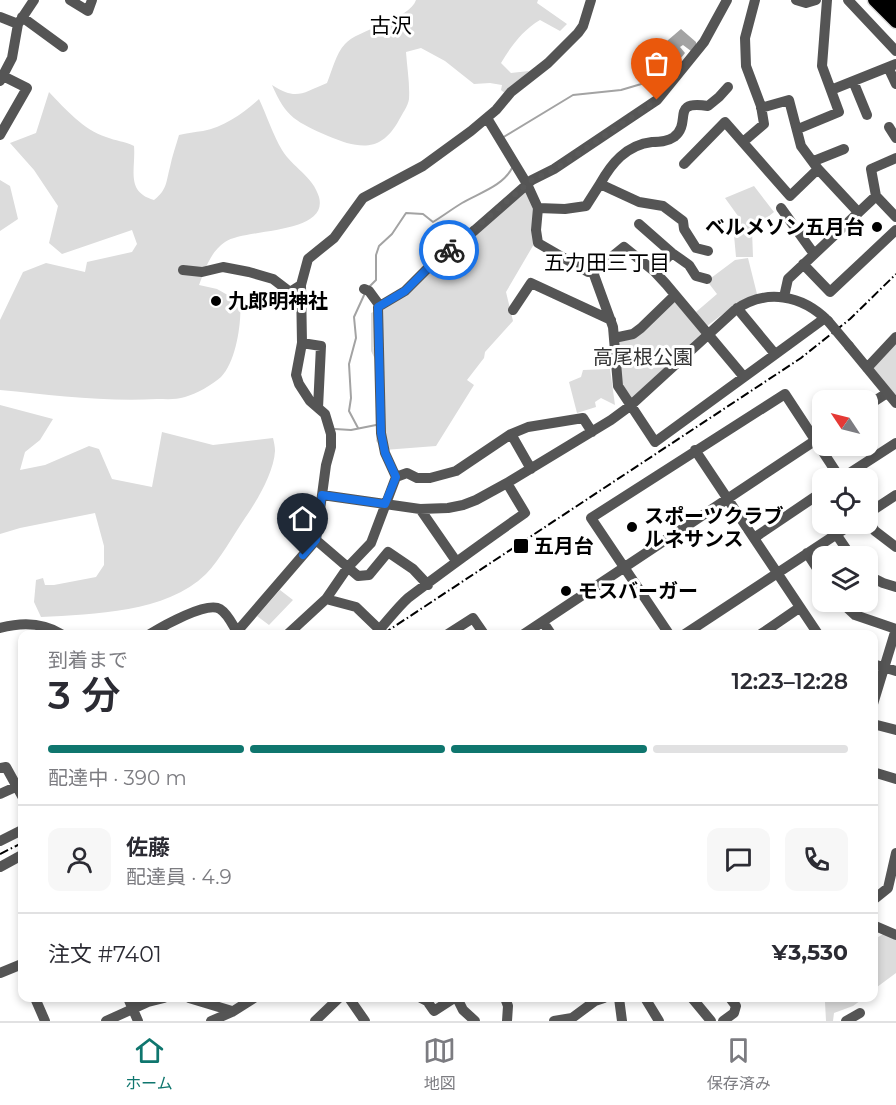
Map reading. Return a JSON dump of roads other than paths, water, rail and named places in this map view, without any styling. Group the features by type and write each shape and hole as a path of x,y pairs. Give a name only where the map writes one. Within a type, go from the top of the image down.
{"main road":[{"path":"874,0 896,22"},
{"path":"888,0 896,9"}],"street":[{"path":"0,135 27,88 1,79 12,58 20,20 34,0"},
{"path":"70,0 88,11 92,0"},
{"path":"239,630 316,540 326,465 331,447 331,434 325,414 310,401 298,384 296,375 302,343 301,285 310,257 334,238 363,198 431,161 487,117 507,96 533,77 578,33 583,26 591,0"},
{"path":"292,630 326,599 348,567 371,543 396,477 385,453 381,433 378,307 405,291 430,266 527,184 599,140 657,100 704,42 727,0"},
{"path":"743,142 764,124 761,108 746,66 745,38 755,0"},
{"path":"796,0 806,3 816,0"},
{"path":"798,129 839,112 822,66 827,0"},
{"path":"848,0 896,51"},
{"path":"0,17 20,20 63,47"},
{"path":"0,57 12,58"},
{"path":"831,90 892,66 896,84"},
{"path":"853,81 867,115"},
{"path":"664,92 679,86"},
{"path":"538,208 565,209 586,206 610,167 623,154 640,144 660,142 675,136 681,128 684,111 688,106 693,104 708,106 728,87"},
{"path":"761,108 789,100 801,146 858,212"},
{"path":"487,117 527,184 538,208 536,230 538,243 588,272 593,272 624,248 654,272 744,376"},
{"path":"684,164 726,122 790,196 816,165 844,149"},
{"path":"889,127 896,138"},
{"path":"896,158 871,169 876,196 896,217"},
{"path":"600,184 639,202 663,206 683,221 684,229 696,248 708,251"},
{"path":"784,297 788,279 876,196"},
{"path":"781,208 814,254"},
{"path":"639,224 689,265 696,276 707,279"},
{"path":"803,264 831,292 896,230"},
{"path":"654,272 672,253"},
{"path":"183,270 202,272 223,267 273,279 291,292 301,285"},
{"path":"593,272 611,320 618,386 655,442 744,376 826,320"},
{"path":"513,310 531,283 611,320"},
{"path":"367,290 380,306"},
{"path":"614,338 633,334 675,295"},
{"path":"322,495 420,509 463,505 507,483 592,432 630,406 737,308 756,299 784,297 804,303 826,320 896,403"},
{"path":"737,308 775,354"},
{"path":"867,368 896,337"},
{"path":"302,343 321,345 318,408"},
{"path":"878,399 887,393"},
{"path":"666,630 591,518 785,394 812,429"},
{"path":"396,477 407,474 417,478 430,478 456,471 511,434 528,428 583,418 592,432"},
{"path":"511,434 531,468"},
{"path":"530,630 812,443"},
{"path":"857,468 896,443"},
{"path":"695,450 815,630"},
{"path":"384,630 407,599 428,585 456,561 525,513 507,483"},
{"path":"878,507 896,496"},
{"path":"754,538 812,499"},
{"path":"420,509 456,561"},
{"path":"878,533 896,547"},
{"path":"691,630 836,534 844,546"},
{"path":"316,540 358,576 369,575 388,552 413,568 428,585"},
{"path":"807,553 812,561"},
{"path":"878,580 896,587"},
{"path":"326,599 356,607 380,630"},
{"path":"157,630 208,606 219,608 224,612 234,630"},
{"path":"775,630 799,608"},
{"path":"852,612 896,629 878,687"},
{"path":"454,630 473,618 481,630"},
{"path":"543,622 548,630"},
{"path":"0,628 38,624 54,630"},
{"path":"878,665 896,671"},
{"path":"878,725 896,730"},
{"path":"0,768 6,767 18,784"},
{"path":"878,774 896,779"},
{"path":"0,794 18,789"},
{"path":"0,841 18,832"},
{"path":"878,896 888,888 894,875 896,853"},
{"path":"0,867 18,857"},
{"path":"878,927 896,935"},
{"path":"0,973 18,967"},
{"path":"37,1002 45,1021"},
{"path":"130,1002 138,1021"},
{"path":"105,1021 148,1002"},
{"path":"202,1002 232,1016"},
{"path":"232,1016 239,1002"},
{"path":"211,1021 232,1016 249,1002"},
{"path":"315,1021 335,1002"},
{"path":"352,1002 365,1021"},
{"path":"428,1002 434,1011 449,1002"},
{"path":"458,1002 475,1021"},
{"path":"506,1002 507,1021"},
{"path":"554,1021 572,1018 592,1002"},
{"path":"618,1019 619,1002"},
{"path":"647,1002 659,1021"},
{"path":"695,1002 711,1021"},
{"path":"723,1021 734,1013 736,1006 733,1002"},
{"path":"846,1021 860,1013"}],"waterway":[{"path":"502,138 573,95 621,90 648,82 663,82"},
{"path":"370,286 376,280 376,255 379,246 392,234 406,213 423,214 433,222 503,180 512,168"},
{"path":"358,428 349,411 351,398 349,364 356,338 354,317 365,293"},
{"path":"335,429 351,430 376,425"}],"railway":[{"path":"389,630 801,358 850,319 896,274"},
{"path":"0,854 18,845"}],"place":[{"name":"ベルメソン五月台","path":"877,227"},
{"name":"九郎明神社","path":"216,301"},
{"name":"スポーツクラブ ルネサンス","path":"632,527"},
{"name":"五月台","path":"521,546"},
{"name":"モスバーガー","path":"566,591"}],"district":[{"name":"古沢","path":"391,26"},
{"name":"五力田三丁目","path":"607,263"}],"park label":[{"name":"高尾根公園","path":"643,357"}]}
